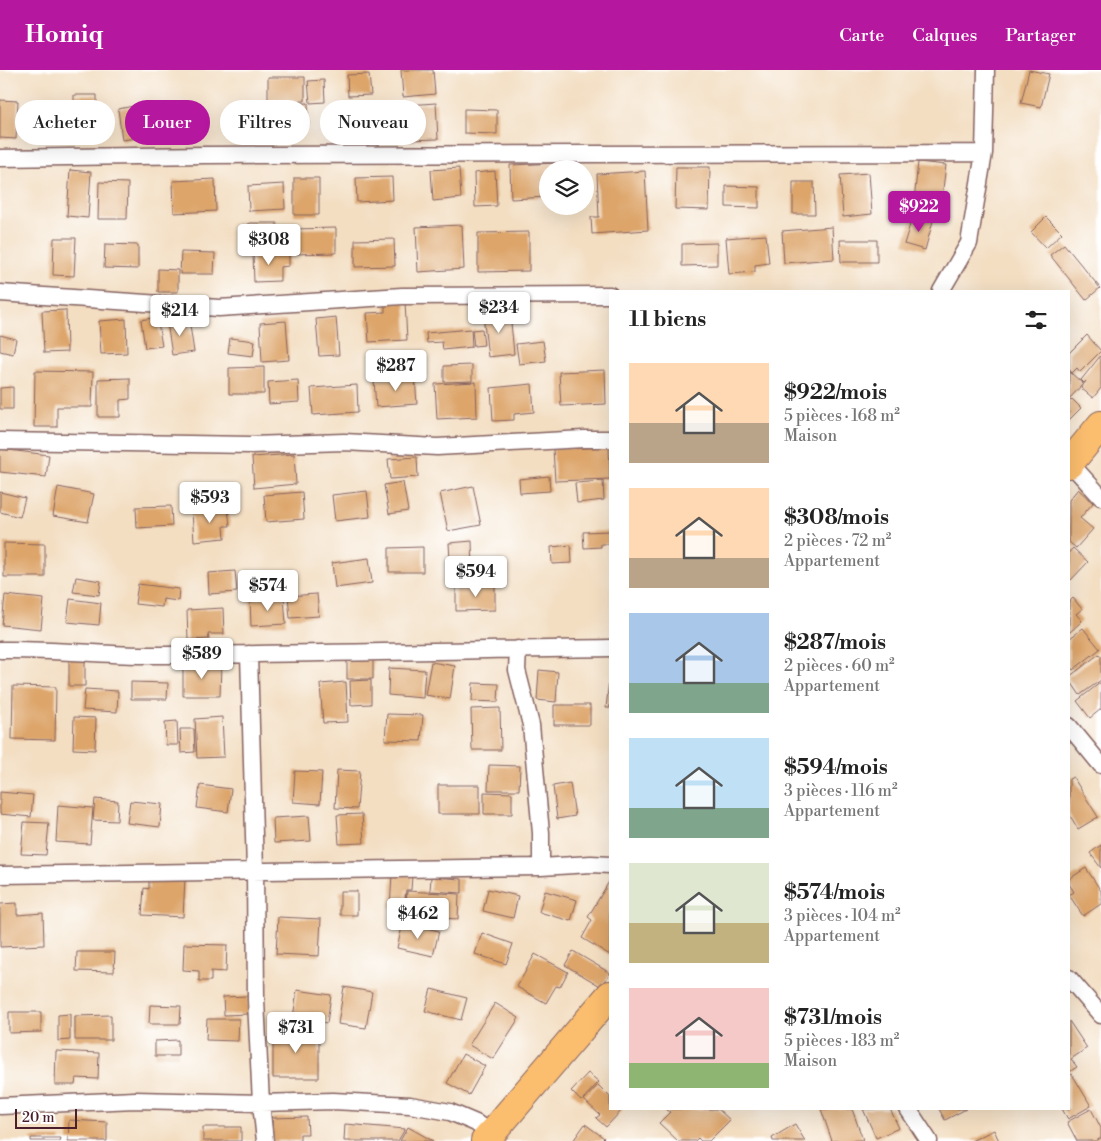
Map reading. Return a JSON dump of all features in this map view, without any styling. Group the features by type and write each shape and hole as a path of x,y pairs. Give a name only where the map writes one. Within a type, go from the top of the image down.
{"highway":[{"path":"1070,462 1101,425"},
{"path":"488,1138 609,996"}],"street":[{"path":"942,290 969,242 984,153 986,70"},
{"path":"0,158 205,155 984,153"},
{"path":"0,293 219,308 402,296 609,295"},
{"path":"0,442 251,445 344,442 437,447 584,439 609,440"},
{"path":"1070,464 1101,497"},
{"path":"0,650 41,649 137,655 609,648"},
{"path":"518,649 517,670 531,725 541,833 541,867"},
{"path":"249,654 255,871 256,1000 261,1103 265,1141"},
{"path":"1070,727 1101,766"},
{"path":"0,875 541,867 591,864 609,866"},
{"path":"1070,979 1101,1015"},
{"path":"0,1106 135,1100 261,1103 333,1101 410,1104 450,1112 476,1123 488,1138"},
{"path":"909,1110 929,1141"}],"building":[{"path":"401,70 433,70 435,94 403,97"},
{"path":"1029,70 1049,74 1041,107 1021,103"},
{"path":"369,74 371,95 348,96 347,75"},
{"path":"268,77 305,77 305,100 268,100"},
{"path":"324,80 325,100 310,103 308,81"},
{"path":"74,95 97,95 97,100 74,100"},
{"path":"0,100 15,101 15,139 0,138"},
{"path":"436,103 438,139 426,139 426,104"},
{"path":"125,108 125,140 122,140 118,109"},
{"path":"464,109 497,110 497,134 464,133"},
{"path":"918,162 946,165 941,204 914,201"},
{"path":"539,164 539,197 511,199 510,165"},
{"path":"676,167 710,167 709,210 675,209"},
{"path":"459,168 461,198 433,201 431,170"},
{"path":"70,170 91,172 88,218 67,216"},
{"path":"495,171 497,206 475,207 474,173"},
{"path":"645,171 648,230 592,234 591,217 599,217 597,174"},
{"path":"869,173 872,214 843,217 840,175"},
{"path":"392,177 393,200 357,202 356,178"},
{"path":"294,178 319,178 319,215 294,215"},
{"path":"215,179 216,211 174,213 173,181"},
{"path":"99,182 128,183 127,219 98,219"},
{"path":"793,182 814,182 815,214 793,214"},
{"path":"284,184 285,209 249,211 248,186"},
{"path":"726,186 759,187 759,208 726,207"},
{"path":"913,215 933,221 925,250 904,244"},
{"path":"1046,217 1062,233 1046,248 1031,232"},
{"path":"249,223 277,223 277,251 248,251"},
{"path":"462,225 464,269 418,272 416,227"},
{"path":"832,227 834,259 784,263 782,231"},
{"path":"336,228 336,253 294,254 293,229"},
{"path":"529,232 529,271 478,272 478,233"},
{"path":"766,235 769,263 755,265 755,272 729,274 726,238"},
{"path":"54,238 76,238 74,276 53,275"},
{"path":"394,239 395,266 355,267 355,240"},
{"path":"840,240 877,240 877,262 841,262"},
{"path":"717,243 717,265 682,266 682,244"},
{"path":"105,244 138,245 138,269 104,268"},
{"path":"1064,244 1100,288 1086,300 1050,255"},
{"path":"181,252 215,253 214,274 180,274"},
{"path":"289,253 289,266 280,267 280,281 254,282 253,254"},
{"path":"158,269 178,270 178,292 158,292"},
{"path":"405,302 407,340 369,342 367,313 385,312 385,303"},
{"path":"66,310 67,352 44,353 42,311"},
{"path":"510,312 514,354 488,357 483,315"},
{"path":"157,317 162,346 145,348 141,320"},
{"path":"336,317 339,355 319,356 316,319"},
{"path":"126,319 127,353 101,354 99,321"},
{"path":"189,319 194,352 172,355 167,322"},
{"path":"286,321 289,360 262,362 260,323"},
{"path":"471,329 472,347 443,350 442,342 427,343 426,333"},
{"path":"482,329 484,345 474,346 472,330"},
{"path":"0,335 16,339 13,354 0,351"},
{"path":"1087,335 1101,351 1080,372 1077,368 1072,373 1070,370 1070,352"},
{"path":"230,338 255,341 253,356 228,353"},
{"path":"543,341 546,361 519,364 516,344"},
{"path":"1101,355 1101,388 1093,398 1081,388 1086,381 1084,383 1081,380"},
{"path":"472,365 472,381 444,382 444,366"},
{"path":"264,367 264,394 229,394 229,368"},
{"path":"605,370 606,404 561,406 559,372"},
{"path":"35,371 93,372 92,407 57,407 57,427 34,427"},
{"path":"1070,372 1083,384 1070,398"},
{"path":"415,377 417,404 376,407 374,380"},
{"path":"130,378 130,399 120,400 120,417 98,417 98,379"},
{"path":"298,380 299,402 269,404 268,382"},
{"path":"476,382 477,417 437,419 435,384"},
{"path":"532,384 534,412 514,414 514,420 493,421 491,388"},
{"path":"357,385 358,412 313,415 311,388"},
{"path":"13,387 13,409 0,409 0,388"},
{"path":"1072,399 1081,408 1070,419 1070,401"},
{"path":"609,447 609,479 555,481 553,449"},
{"path":"0,449 49,455 46,477 0,472"},
{"path":"294,454 296,484 254,488 252,457"},
{"path":"417,457 418,477 390,479 388,459"},
{"path":"549,476 550,491 520,493 519,479"},
{"path":"603,481 604,500 577,503 575,483"},
{"path":"403,482 408,511 389,514 384,485"},
{"path":"473,486 481,525 448,531 440,493"},
{"path":"58,487 94,494 88,522 53,516"},
{"path":"1078,489 1093,503 1080,518 1093,529 1076,548 1070,543 1070,499"},
{"path":"367,491 370,517 335,521 332,495"},
{"path":"0,492 25,498 20,517 0,512"},
{"path":"302,492 304,519 266,522 264,495"},
{"path":"171,506 172,526 137,528 136,507"},
{"path":"228,508 230,526 224,526 225,538 194,541 192,512"},
{"path":"609,531 609,544 601,544 601,547 584,548 583,532"},
{"path":"472,541 473,575 451,577 449,543"},
{"path":"4,543 45,544 45,577 4,577"},
{"path":"571,545 572,563 552,564 551,547"},
{"path":"423,547 423,572 389,572 389,548"},
{"path":"1073,548 1088,562 1071,580 1070,579 1070,551"},
{"path":"369,558 372,583 335,588 332,563"},
{"path":"235,571 237,592 209,594 208,573"},
{"path":"76,577 101,581 99,595 73,592"},
{"path":"138,584 179,589 178,601 163,599 162,607 135,604"},
{"path":"495,585 495,610 456,611 456,587"},
{"path":"317,594 319,616 290,618 288,596"},
{"path":"5,595 44,599 41,629 2,625"},
{"path":"284,597 286,624 251,626 250,599"},
{"path":"1073,598 1082,609 1076,614 1082,621 1070,632 1070,601"},
{"path":"70,599 101,603 99,625 67,622"},
{"path":"223,608 224,634 208,634 209,639 188,640 187,610"},
{"path":"1083,628 1100,649 1073,670 1070,666 1070,638"},
{"path":"1099,654 1101,656 1101,680 1080,695 1070,680 1070,676"},
{"path":"69,659 85,659 85,686 69,686"},
{"path":"347,660 373,660 373,679 347,679"},
{"path":"431,662 455,666 450,699 425,695"},
{"path":"183,664 221,664 220,696 183,696"},
{"path":"389,668 425,670 423,698 388,695"},
{"path":"539,670 558,672 556,702 537,700"},
{"path":"371,680 371,704 351,705 350,681"},
{"path":"131,682 168,683 167,699 131,699"},
{"path":"346,682 348,722 323,723 320,684"},
{"path":"609,682 609,708 606,708"},
{"path":"1101,682 1101,709 1090,718 1077,701"},
{"path":"473,683 499,684 498,702 472,701"},
{"path":"13,686 56,687 55,740 12,739"},
{"path":"85,689 118,691 117,712 83,710"},
{"path":"554,705 590,705 590,725 554,725"},
{"path":"500,708 501,750 472,750 471,709"},
{"path":"387,714 423,715 421,741 385,740"},
{"path":"74,717 96,718 95,750 73,749"},
{"path":"222,717 224,757 197,758 195,719"},
{"path":"177,721 178,745 166,745 165,722"},
{"path":"180,729 194,729 195,752 181,753"},
{"path":"489,765 520,766 519,790 488,790"},
{"path":"337,770 360,771 357,809 335,808"},
{"path":"295,771 322,772 320,804 293,802"},
{"path":"1073,777 1098,817 1078,829 1070,816 1070,778"},
{"path":"570,783 575,816 557,819 553,786"},
{"path":"200,785 231,789 228,812 197,808"},
{"path":"438,785 480,785 480,814 438,814"},
{"path":"0,792 33,795 31,817 0,814"},
{"path":"484,792 512,793 512,814 484,814"},
{"path":"95,799 118,801 117,821 93,820"},
{"path":"130,801 162,804 160,827 127,823"},
{"path":"58,805 93,808 90,844 56,842"},
{"path":"362,814 364,843 339,844 337,815"},
{"path":"309,816 311,841 274,843 273,818"},
{"path":"24,822 49,823 46,855 21,854"},
{"path":"1101,845 1101,868 1090,853"},
{"path":"1086,868 1101,891 1101,904 1083,916 1070,896 1074,892 1070,886 1070,878"},
{"path":"392,875 412,876 411,890 406,890 404,909 390,908"},
{"path":"149,877 185,879 183,917 142,915 144,888 149,889"},
{"path":"431,877 462,879 462,893 430,891"},
{"path":"609,882 609,954 582,938 592,920 588,917"},
{"path":"488,889 518,896 513,918 483,911"},
{"path":"340,891 357,891 357,915 340,915"},
{"path":"407,891 459,894 458,919 405,916"},
{"path":"545,891 577,900 571,921 539,912"},
{"path":"17,903 17,915 43,913 44,945 0,947 0,904"},
{"path":"278,917 321,919 319,956 276,954"},
{"path":"403,923 439,931 433,956 397,948"},
{"path":"482,933 513,944 506,964 475,954"},
{"path":"184,944 227,945 226,972 211,971 211,981 199,981 199,971 183,970"},
{"path":"573,951 609,972 609,975 602,987 565,965"},
{"path":"77,952 115,952 114,972 76,971"},
{"path":"535,954 568,972 560,987 556,986 546,1003 517,987"},
{"path":"344,987 372,992 366,1028 338,1024"},
{"path":"431,989 467,998 461,1020 425,1011"},
{"path":"297,990 331,995 327,1023 293,1018"},
{"path":"248,996 248,1014 224,1015 223,997"},
{"path":"495,1003 519,1018 493,1059 469,1045"},
{"path":"150,1005 181,1006 180,1024 149,1024"},
{"path":"9,1012 41,1012 41,1032 9,1033"},
{"path":"70,1014 70,1040 58,1041 58,1015"},
{"path":"111,1015 111,1040 75,1040 75,1016"},
{"path":"207,1019 239,1019 238,1041 206,1040"},
{"path":"1070,1022 1087,1048 1071,1059 1077,1067 1070,1071"},
{"path":"273,1031 319,1031 319,1078 273,1078"},
{"path":"178,1040 178,1056 155,1056 155,1041"},
{"path":"56,1051 99,1053 98,1079 76,1078 75,1085 55,1085"},
{"path":"463,1054 485,1066 469,1095 447,1083"},
{"path":"588,1073 599,1082 581,1101 571,1091"},
{"path":"1072,1074 1091,1106 1068,1119 1063,1110 1070,1110 1070,1075"},
{"path":"598,1085 609,1096 609,1110 622,1110 606,1127 596,1118 600,1115 584,1100"},
{"path":"1091,1109 1101,1128 1101,1138 1096,1141 1077,1141 1067,1122"},
{"path":"667,1110 719,1110 730,1120 709,1141 701,1141 698,1138 695,1141 678,1141 659,1123 670,1112"},
{"path":"821,1110 852,1110 863,1140 832,1141"},
{"path":"863,1110 890,1110 899,1128 876,1138"},
{"path":"940,1110 964,1110 945,1120"},
{"path":"307,1117 308,1134 300,1134 300,1141 273,1141 272,1118"},
{"path":"69,1120 107,1122 107,1141 68,1141"},
{"path":"345,1124 405,1129 398,1141 344,1141"},
{"path":"585,1124 604,1138 601,1141 573,1141"},
{"path":"795,1124 805,1141 773,1141 772,1138"},
{"path":"203,1127 241,1127 241,1141 203,1141"},
{"path":"408,1127 433,1141 400,1141"},
{"path":"994,1130 999,1141 971,1141"},
{"path":"31,1138 61,1138 60,1141 31,1141"}]}
